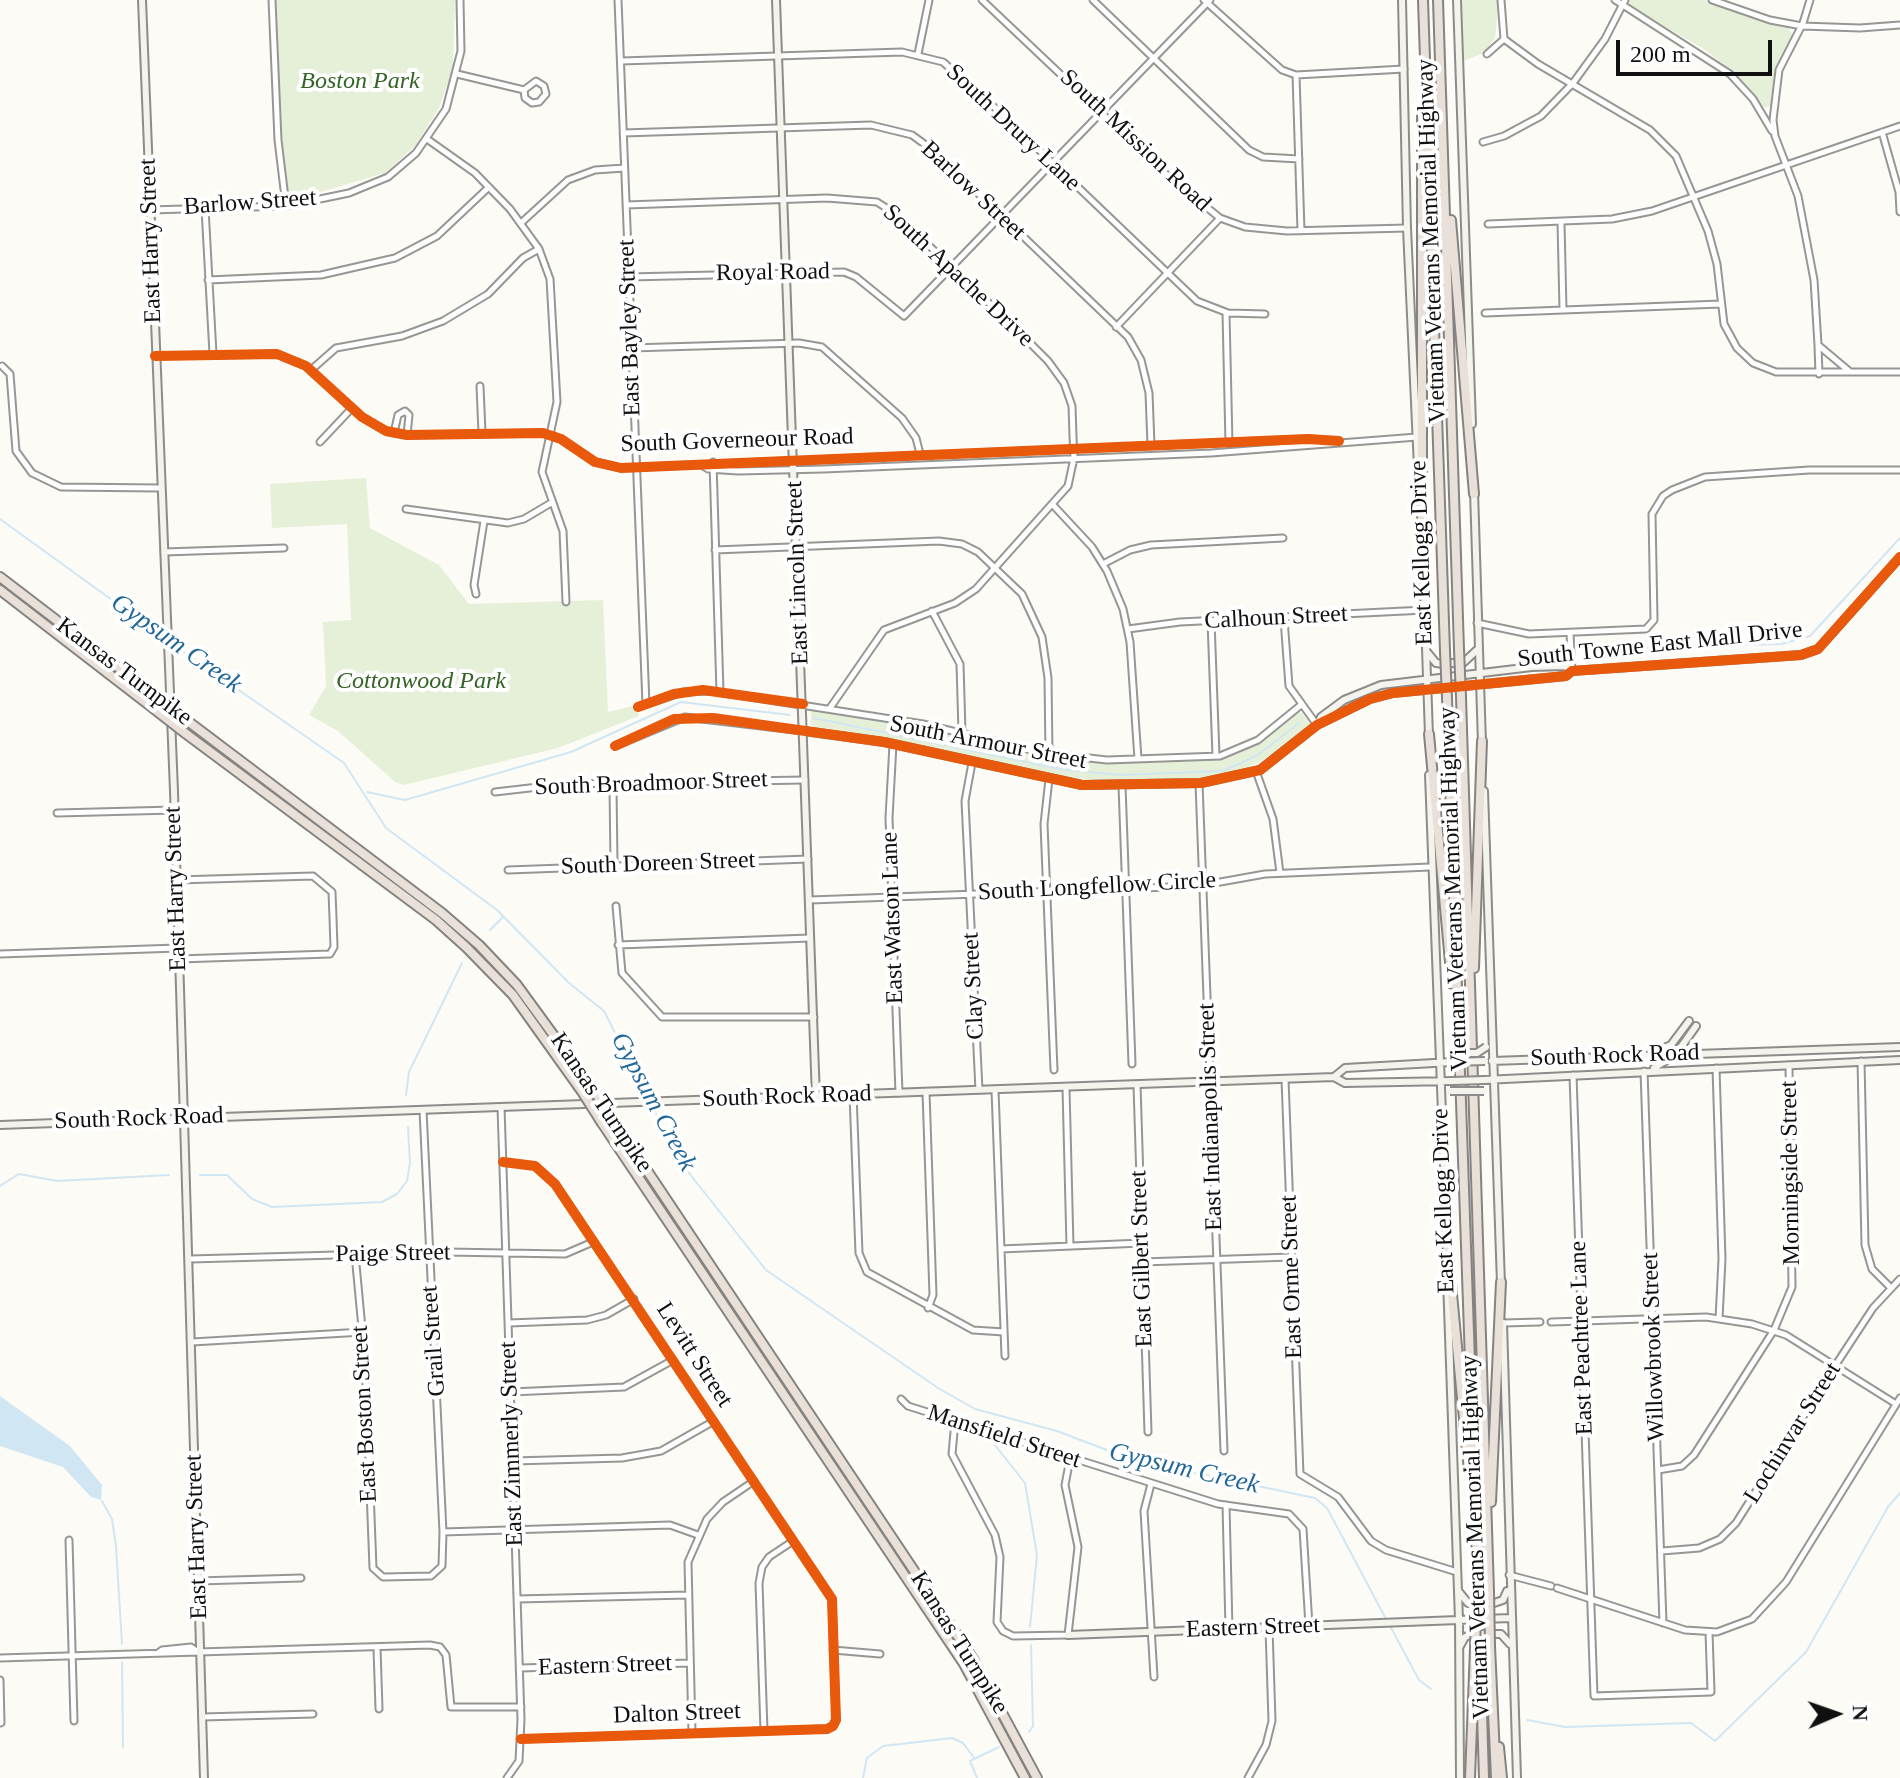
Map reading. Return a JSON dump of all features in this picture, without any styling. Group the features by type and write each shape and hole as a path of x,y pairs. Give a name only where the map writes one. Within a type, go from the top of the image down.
{"highway":[{"path":"1422,533 1423,0"},
{"name":"Vietnam Veterans Memorial Highway","path":"1423,0 1477,1647 1484,1778"},
{"name":"Vietnam Veterans Memorial Highway","path":"1438,0 1496,1778"},
{"path":"1440,94 1474,494"},
{"name":"Kansas Turnpike","path":"0,577 470,937 517,985 595,1092 973,1659 1037,1778"},
{"name":"Kansas Turnpike","path":"0,590 436,920 513,995 583,1093 964,1664 1010,1746 1023,1778"},
{"path":"1429,734 1459,1045"},
{"path":"1472,1045 1482,741"},
{"path":"1447,1242 1476,1544"},
{"path":"1488,1567 1501,1282"},
{"path":"1470,1778 1477,1647"},
{"path":"1491,1663 1502,1778"}],"main road":[{"name":"East Harry Street","path":"142,0 190,1259 204,1778"},
{"name":"East Lincoln Street","path":"776,0 816,1098"},
{"name":"East Kellogg Drive","path":"1402,0 1407,228 1425,610 1430,867 1447,1242 1459,1620 1460,1778"},
{"path":"1457,0 1492,1033 1489,1061 1494,1079 1495,1103 1517,1778"},
{"name":"South Towne East Mall Drive","path":"1480,683 1566,676 1572,671 1775,659 1810,652 1818,649 1850,616 1900,557"},
{"path":"1426,648 1430,658 1443,664 1470,660 1478,646"},
{"name":"South Towne East Mall Drive","path":"1480,674 1565,666 1572,671"},
{"name":"South Armour Street","path":"804,731 893,744 1082,785 1199,783 1256,771 1279,758 1331,709 1355,693 1381,685 1427,678 1480,674"},
{"name":"South Armour Street","path":"1317,725 1370,699 1480,683"},
{"path":"1644,1055 1671,1045 1692,1023 1690,1035 1693,1047 1709,1053"},
{"path":"1438,1041 1450,1053 1477,1053 1486,1047 1492,1033"},
{"path":"1648,1070 1676,1054 1690,1035"},
{"name":"South Rock Road","path":"1334,1077 1345,1068 1438,1062 1900,1047"},
{"name":"South Rock Road","path":"0,1125 1334,1077 1345,1083 1439,1082 1900,1060"},
{"path":"1441,1104 1450,1091 1484,1091 1495,1103"},
{"path":"1458,1589 1464,1601 1491,1604 1503,1600 1509,1585"},
{"name":"Eastern Street","path":"1068,1635 1510,1618"},
{"path":"1459,1650 1465,1637 1473,1634 1501,1634 1511,1647"}],"street":[{"path":"272,0 278,140 286,206"},
{"path":"460,0 461,51 457,74 446,109 427,139 489,187 521,223 539,249 553,294 557,402 542,472 563,531 566,602"},
{"name":"East Bayley Street","path":"618,0 646,704"},
{"path":"918,54 929,0"},
{"name":"South Mission Road","path":"982,0 1169,177 1220,218 1245,227 1301,231 1407,228"},
{"path":"1093,0 1249,150 1263,157 1299,159"},
{"path":"1501,0 1504,39"},
{"path":"1615,0 1730,74 1753,99 1775,136 1788,164 1814,280 1819,374"},
{"path":"1712,0 1770,20 1802,26 1860,28 1900,25"},
{"path":"1775,136 1773,120 1779,70 1802,26 1810,0"},
{"path":"951,268 1103,113 1207,1 1272,64 1296,75 1404,69"},
{"path":"1483,142 1504,136 1541,116 1573,83 1605,39 1624,3"},
{"path":"1487,54 1504,39"},
{"path":"1504,39 1650,130 1676,156 1696,196 1717,264 1724,324 1731,340 1753,363 1776,372 1900,372"},
{"name":"South Drury Lane","path":"621,61 902,52 943,62 1197,301 1226,313 1265,314"},
{"path":"457,74 524,90"},
{"path":"1296,75 1301,231"},
{"path":"536,81 544,86 546,94 539,102 532,103 525,98 524,90 529,82 536,81"},
{"name":"Barlow Street","path":"623,133 871,125 897,129 934,151 1116,327 1141,360 1149,393 1151,445"},
{"path":"1488,224 1625,216 1696,196 1900,126"},
{"path":"1882,132 1899,192 1900,212"},
{"name":"Barlow Street","path":"150,210 286,206 349,193 388,177 427,139"},
{"path":"521,223 557,188 578,175 624,168"},
{"path":"208,280 331,274 395,258 437,236 489,187"},
{"name":"South Apache Drive","path":"626,205 852,198 877,202 897,215 1060,376 1072,406 1074,458"},
{"path":"205,208 213,354"},
{"path":"1116,327 1220,218"},
{"path":"1561,222 1563,310"},
{"path":"311,370 336,348 402,336 443,321 488,294 523,258 539,249"},
{"name":"Royal Road","path":"628,277 831,271 856,277 902,316 951,268"},
{"path":"1485,313 1721,304"},
{"path":"1226,313 1230,452"},
{"path":"631,348 789,343 822,347 902,418 916,438 920,454"},
{"path":"1818,345 1840,366 1855,372"},
{"path":"155,356 277,354 311,370 373,425 394,433 549,434"},
{"path":"2,366 10,374 16,451 32,473 61,487 160,488"},
{"path":"480,386 482,433"},
{"path":"320,442 352,408"},
{"path":"394,433 402,411 409,415 407,435"},
{"name":"South Governeour Road","path":"549,434 595,462 636,469 713,462 1417,437"},
{"path":"1308,439 1309,447"},
{"name":"South Governeour Road","path":"714,469 1230,452 1309,447 1339,441"},
{"path":"830,708 884,630 966,596 996,567 1068,486 1074,458"},
{"path":"713,462 720,692"},
{"path":"703,465 714,469"},
{"path":"1477,623 1529,634 1646,629 1654,617 1651,526 1654,509 1663,496 1682,484 1705,477 1809,470 1900,470"},
{"path":"406,509 484,521 516,522 551,503"},
{"path":"1053,505 1081,532 1103,564 1128,629 1138,759"},
{"path":"476,594 474,585 484,521"},
{"path":"1103,564 1130,550 1151,545 1283,538"},
{"path":"715,550 939,541 970,547 996,567 1022,594 1042,637 1048,678 1049,754"},
{"path":"163,552 284,548"},
{"name":"Calhoun Street","path":"1128,629 1211,621 1425,610"},
{"path":"932,611 960,664 962,732"},
{"path":"1284,619 1289,686 1317,725"},
{"path":"1211,621 1216,756"},
{"path":"1570,634 1572,671"},
{"name":"South Armour Street","path":"638,707 683,692 720,692 962,732 1049,754 1107,760 1216,756 1258,740 1301,705"},
{"name":"South Armour Street","path":"615,746 685,717 804,731"},
{"name":"East Watson Lane","path":"893,744 889,776 891,896 899,1093"},
{"name":"Clay Street","path":"972,763 965,801 979,1090"},
{"path":"1256,771 1273,819 1280,873"},
{"path":"1049,779 1044,824 1054,1070"},
{"name":"South Broadmoor Street","path":"495,792 564,784 613,786 806,780"},
{"name":"East Indianapolis Street","path":"1199,783 1224,1451"},
{"path":"1122,785 1132,1064"},
{"path":"613,786 614,865"},
{"path":"57,813 174,810"},
{"name":"South Doreen Street","path":"508,870 809,859"},
{"name":"South Longfellow Circle","path":"810,900 1202,885 1280,873 1430,867"},
{"path":"176,880 313,876 332,892 334,947 330,954 178,959"},
{"path":"616,906 624,979 651,1007 671,1020 815,1017"},
{"path":"618,945 811,938"},
{"path":"0,954 178,948"},
{"path":"1861,1061 1865,1245 1872,1269 1890,1287"},
{"name":"Morningside Street","path":"1658,1470 1682,1466 1694,1455 1774,1330 1792,1287 1789,1064"},
{"path":"1716,1067 1722,1259 1719,1319"},
{"name":"Willowbrook Street","path":"1648,1070 1663,1623"},
{"name":"East Peachtree Lane","path":"1573,1075 1594,1696 1711,1692 1709,1632"},
{"name":"East Orme Street","path":"1285,1079 1300,1474 1338,1497 1371,1541 1386,1550 1457,1572"},
{"name":"East Gilbert Street","path":"1137,1085 1148,1432"},
{"path":"1066,1088 1070,1246"},
{"path":"995,1090 1005,1356"},
{"path":"926,1092 933,1295 928,1308"},
{"path":"853,1094 862,1263 867,1272 973,1330 1004,1332"},
{"name":"East Zimmerly Street","path":"501,1107 521,1707 519,1761 507,1778"},
{"name":"Grail Street","path":"423,1110 427,1252 437,1356 443,1532 442,1566 438,1572"},
{"name":"Levitt Street","path":"503,1162 520,1162 545,1173 634,1299 832,1599 833,1650"},
{"name":"Paige Street","path":"190,1259 427,1252 565,1254 593,1242"},
{"path":"1001,1249 1142,1243"},
{"name":"East Boston Street","path":"355,1254 363,1332 372,1563 376,1573 383,1577 431,1576 438,1572"},
{"path":"1142,1262 1291,1257"},
{"name":"Lochinvar Street","path":"1662,1551 1699,1548 1720,1539 1736,1523 1835,1366 1890,1287 1900,1279"},
{"path":"509,1323 587,1320 606,1315 634,1299"},
{"path":"1508,1575 1663,1623 1709,1632 1735,1627 1768,1606 1898,1401 1774,1330 1719,1319 1551,1322"},
{"path":"1503,1323 1540,1322"},
{"path":"192,1342 363,1332"},
{"path":"511,1392 624,1387 673,1360"},
{"name":"Mansfield Street","path":"901,1399 908,1406 1151,1484 1226,1505 1294,1518 1303,1529 1307,1550 1309,1626"},
{"path":"513,1461 622,1458 661,1451 714,1421"},
{"name":"Eastern Street","path":"955,1421 952,1454 995,1535 1000,1557 995,1610 999,1625 1013,1636 1068,1635"},
{"path":"1068,1635 1078,1547 1065,1485 1070,1459"},
{"path":"692,1733 688,1562 698,1535 723,1502 754,1481"},
{"path":"1151,1484 1144,1511 1154,1677"},
{"path":"1226,1505 1229,1629"},
{"path":"443,1532 670,1525 698,1535"},
{"path":"69,1540 74,1721"},
{"path":"764,1731 759,1583 762,1567 769,1557 793,1541"},
{"path":"198,1581 301,1578"},
{"path":"517,1599 688,1595"},
{"path":"1248,1778 1266,1745 1272,1721 1269,1628"},
{"path":"0,1658 440,1647 446,1655 451,1707 521,1707"},
{"path":"377,1648 379,1709"},
{"path":"833,1650 880,1654"},
{"name":"Dalton Street","path":"521,1739 833,1726 833,1650"},
{"name":"Eastern Street","path":"520,1668 690,1663"},
{"path":"0,1680 1,1723"},
{"path":"202,1717 313,1714"}],"green space":[{"name":"Boston Park","path":"276,0 455,0 453,68 439,108 415,146 385,173 290,201 282,147"},
{"path":"1462,0 1499,0 1495,38 1484,53 1463,61"},
{"path":"1628,0 1705,0 1786,25 1793,35 1775,71 1771,106 1763,108 1733,73 1707,51 1630,6"},
{"name":"Cottonwood Park","path":"366,478 370,528 439,565 469,604 603,600 608,712 637,705 639,716 558,748 404,785 395,782 338,731 309,715 326,686 323,622 351,620 347,524 272,528 270,484"},
{"path":"812,709 913,725 1037,756 1102,763 1222,758 1261,742 1296,713 1302,713 1310,724 1271,756 1235,773 1208,778 1104,781 1046,775 912,743 814,727 810,724"}],"water":[{"path":"0,1396 70,1446 102,1485 101,1500 91,1497 63,1467 0,1446"}],"waterway":[{"name":"Gypsum Creek","path":"0,519 166,639"},
{"path":"1602,649 1781,644 1810,636 1900,538"},
{"name":"Gypsum Creek","path":"171,643 344,763 386,828 497,910 569,983 604,1011 681,1163 766,1270 938,1388 975,1409 1057,1431 1133,1460 1315,1498 1327,1508 1386,1619"},
{"path":"367,792 405,800 571,752 681,702 790,715"},
{"path":"814,718 1060,769 1120,775 1223,771 1258,755 1299,723"},
{"path":"490,930 503,917"},
{"path":"406,1095 409,1072 462,963"},
{"path":"200,1175 227,1175 252,1199 272,1207 382,1202 397,1194 407,1181 410,1163 408,1127"},
{"path":"0,1186 19,1174 57,1181 169,1175"},
{"path":"994,1444 1025,1483 1037,1555 1030,1627"},
{"name":"Gypsum Creek","path":"1527,1720 1565,1727 1691,1723 1715,1741 1806,1652 1888,1507 1900,1493"},
{"path":"102,1501 112,1519 116,1546 122,1644"},
{"name":"Gypsum Creek","path":"1389,1624 1419,1680 1431,1689"},
{"path":"1029,1732 1033,1726 1031,1645"},
{"path":"122,1662 123,1747"},
{"path":"863,1778 867,1758 883,1746 952,1738 963,1743 975,1759"},
{"path":"977,1778 970,1761 999,1747"}],"cycle path":[{"path":"155,356 277,354 306,366 362,417 386,431 407,435 543,433 561,439 595,462 621,468 1308,439 1339,441"},
{"path":"615,746 674,719 713,718 884,742 1082,785 1201,783 1260,770 1317,725 1370,699 1393,693 1566,676 1572,671 1801,655 1818,649 1900,557"},
{"path":"638,707 674,694 703,690 803,704"},
{"path":"503,1162 535,1166 555,1184 832,1599 836,1720 827,1729 521,1739"}]}
